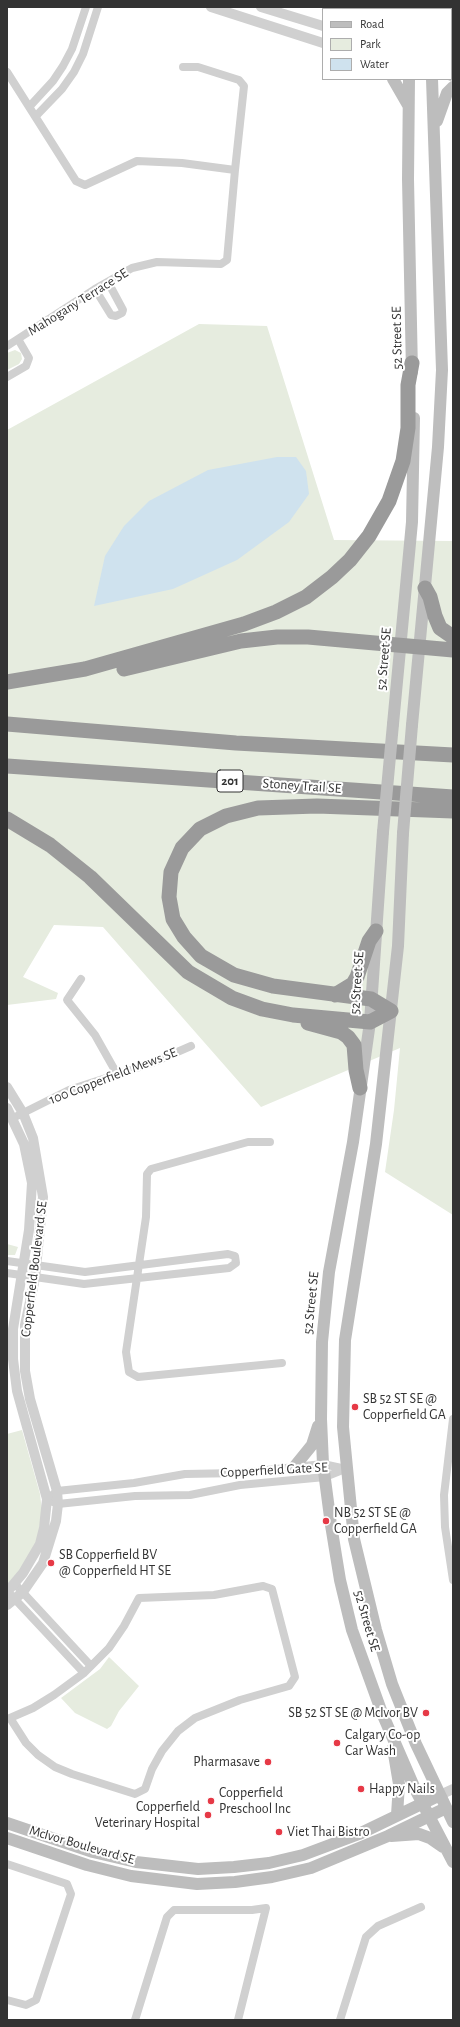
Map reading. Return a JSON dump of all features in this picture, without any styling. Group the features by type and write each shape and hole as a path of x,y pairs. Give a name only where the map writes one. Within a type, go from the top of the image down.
{"highway":[{"path":"7,682 85,669 244,624 276,612 306,597 327,581 350,560 369,536 389,501 403,461 408,428 408,385 412,363"},
{"path":"425,588 430,597 434,616 440,628 453,636"},
{"path":"7,688 87,678 241,641 277,637 453,650"},
{"path":"7,724 236,743 453,755"},
{"name":"Stoney Trail SE","path":"7,766 453,797"},
{"path":"391,1011 371,999 273,986 234,975 201,956 184,937 173,919 169,897 171,872 182,848 200,829 226,816 258,808 317,806 453,811"},
{"path":"7,819 50,845 90,877 162,948 193,976 232,998 262,1009 293,1015 370,1022 391,1011"},
{"path":"335,995 353,984 357,977 369,941 376,931"},
{"path":"293,1015 313,1025 341,1032 348,1037 354,1045 356,1070 360,1088"}],"main road":[{"path":"394,80 408,106"},
{"name":"52 Street SE","path":"409,80 408,106 412,363 415,428 412,514 384,832 370,1022 353,1142 329,1272 322,1342 321,1419 323,1464 340,1580 352,1630 391,1732 428,1816 453,1862"},
{"name":"52 Street SE","path":"432,80 442,370 438,446 412,725 398,946 375,1152 345,1340 342,1399 346,1468 354,1539 376,1630 398,1699 416,1744 440,1795 449,1806 453,1822"},
{"path":"434,130 447,93 453,86"},
{"path":"295,1466 312,1445 321,1419"},
{"path":"391,1732 399,1784 397,1814"},
{"name":"McIvor Boulevard SE","path":"7,1823 100,1854 136,1862 198,1869 269,1863 303,1855 359,1834 397,1814 440,1795"},
{"name":"McIvor Boulevard SE","path":"7,1838 87,1865 131,1876 197,1884 235,1882 272,1877 311,1868 388,1836 449,1806"},
{"path":"388,1836 419,1834 430,1838 444,1847"}],"street":[{"path":"30,106 53,81 63,66 72,49 86,7"},
{"path":"36,116 62,89 74,72 82,54 98,7"},
{"path":"211,7 322,43"},
{"path":"261,7 322,26"},
{"path":"72,49 82,54"},
{"name":"Mahogany Terrace SE","path":"7,346 95,289 132,268 157,262 221,264 226,260 234,170 244,86 239,80 198,67 183,67"},
{"path":"7,72 30,106 76,181 85,185 137,161 182,163 234,170"},
{"path":"95,289 111,315 116,316 122,313 123,310 108,282"},
{"path":"7,377 26,366 29,358 18,339"},
{"path":"81,979 68,1000 94,1035 117,1074"},
{"name":"100 Copperfield Mews SE","path":"13,1118 69,1090 152,1063 191,1046"},
{"name":"Copperfield Boulevard SE","path":"7,1088 23,1112 33,1138 43,1197 37,1266 24,1325 25,1371 29,1393 57,1491 58,1504 56,1521 44,1563 23,1592 11,1602"},
{"name":"Copperfield Boulevard SE","path":"7,1108 24,1144 32,1183 29,1230 13,1329 13,1359 18,1396 46,1499 45,1522 40,1544 31,1561 10,1589"},
{"path":"270,1142 248,1142 151,1169 147,1174 146,1217 126,1352 129,1372 138,1377 282,1363"},
{"path":"7,1261 85,1272 228,1254 235,1256 236,1262 229,1268 84,1284 7,1273"},
{"path":"18,1396 29,1393"},
{"path":"453,1419 444,1503 445,1527 453,1580"},
{"name":"Copperfield Gate SE","path":"57,1491 134,1483 185,1474 239,1473 323,1464 346,1468"},
{"name":"Copperfield Gate SE","path":"46,1499 58,1504 135,1496 190,1495 240,1485 325,1477 346,1468"},
{"path":"46,1499 57,1491"},
{"path":"263,1586 272,1589 295,1677 290,1686 240,1700 195,1718 178,1731 162,1751 152,1769 145,1789 135,1794 72,1774 38,1756 26,1743 8,1718 38,1705 84,1673 109,1648 124,1626 139,1598 214,1596 263,1586"},
{"path":"84,1673 51,1637 11,1602 10,1589 23,1592 91,1666"},
{"path":"51,1637 58,1630"},
{"path":"440,1795 453,1788"},
{"path":"7,1864 67,1884 71,1894 36,2000 26,2005 7,2000"},
{"path":"340,2020 366,1937 378,1926 421,1907"},
{"path":"135,2020 167,1916 174,1910 252,1910 266,1908 238,2020"}],"green space":[{"path":"199,324 267,326 334,540 453,541 453,1215 385,1172 394,1110 400,1048 261,1107 103,927 54,925 23,977 58,993 56,999 7,1005 7,430"},
{"path":"15,350 21,353 22,359 19,364 7,370 7,353"},
{"path":"7,1244 18,1247 15,1255 7,1255"},
{"path":"22,1430 40,1494 42,1511 37,1543 26,1563 7,1585 7,1434"},
{"path":"109,1657 139,1686 119,1711 111,1726 107,1729 75,1713 61,1698 100,1669"}],"water":[{"path":"277,457 296,457 306,471 309,494 289,522 237,560 173,589 94,606 105,556 124,526 149,501 208,470"}],"place":[{"name":"SB 52 ST SE @ Copperfield GA","path":"355,1407"},
{"name":"NB 52 ST SE @ Copperfield GA","path":"326,1521"},
{"name":"SB Copperfield BV @ Copperfield HT SE","path":"51,1563"},
{"name":"SB 52 ST SE @ McIvor BV","path":"426,1713"},
{"name":"Calgary Co-op Car Wash","path":"337,1743"},
{"name":"Pharmasave","path":"268,1762"},
{"name":"Happy Nails","path":"361,1789"},
{"name":"Copperfield Preschool Inc","path":"211,1801"},
{"name":"Copperfield Veterinary Hospital","path":"208,1815"},
{"name":"Viet Thai Bistro","path":"279,1832"}]}
